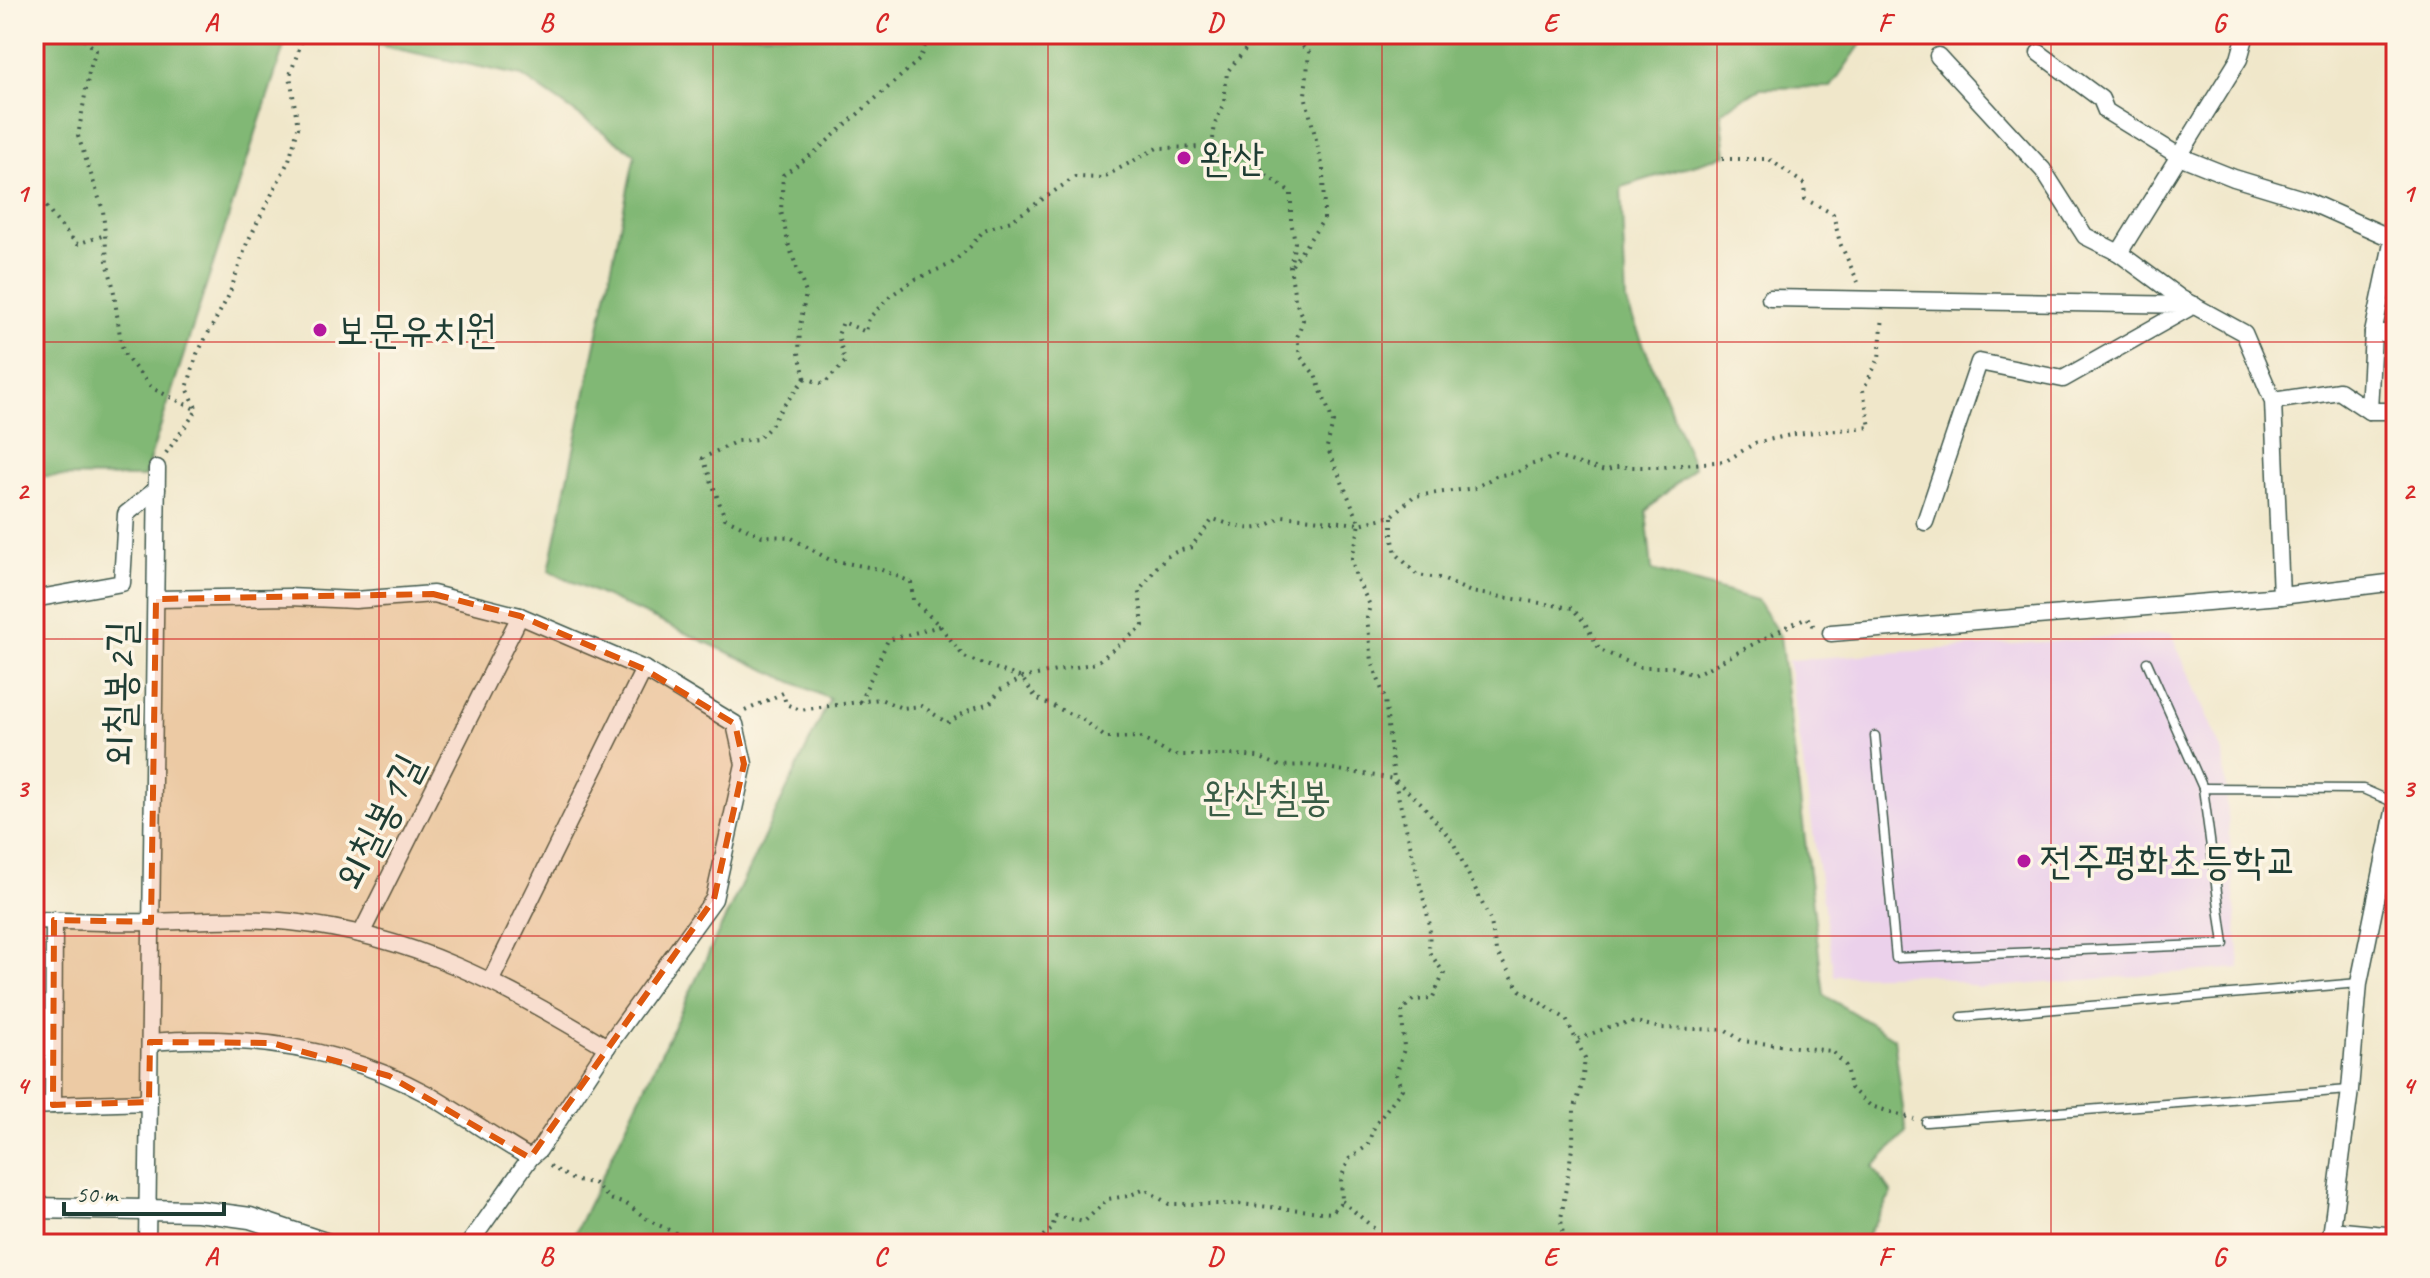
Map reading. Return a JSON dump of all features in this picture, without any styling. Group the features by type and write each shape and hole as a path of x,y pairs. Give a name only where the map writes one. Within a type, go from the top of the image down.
{"street":[{"path":"2119,253 2239,59 2246,34"},
{"path":"2039,53 2101,99 2106,111 2179,156 2234,178 2303,199 2393,239 2373,333 2369,411"},
{"path":"1938,56 2043,170 2085,236 2119,253 2194,305 2244,333 2273,401 2281,596"},
{"path":"1770,298 2194,305"},
{"path":"1925,522 1979,362 2063,379 2194,305"},
{"path":"2373,333 2396,333"},
{"path":"2273,401 2339,391 2369,411 2396,411"},
{"name":"외칠봉2길","path":"147,1244 157,468"},
{"path":"34,599 122,583 126,514 157,489"},
{"path":"1831,633 2281,596 2396,582"},
{"path":"156,599 289,597 355,600 433,594 520,616 644,669 735,724 744,764 714,899 469,1244"},
{"name":"외칠봉1길","path":"520,616 361,934 427,953 491,980 607,1047"},
{"path":"491,980 644,669"},
{"path":"2396,803 2359,983 2350,1090 2331,1237 2396,1236"},
{"path":"34,920 151,922 222,918 292,922 361,934"},
{"path":"53,1105 54,920"},
{"path":"150,1042 218,1039 312,1050 376,1071 425,1093 493,1137 535,1154"},
{"path":"34,1106 149,1102"},
{"path":"34,1208 198,1211 250,1218 328,1244"}],"lane":[{"path":"1875,736 1896,958 2224,944 2203,788 2147,662"},
{"path":"2203,788 2363,789 2396,803"},
{"path":"1962,1017 2359,983"},
{"path":"1926,1122 2350,1090"},
{"path":"2111,1240 2139,1244"}],"path":[{"path":"78,34 96,50 78,136 103,210 107,261 125,356 152,388 197,410"},
{"path":"197,410 187,388 197,354 229,295 247,243 289,160 298,128 290,75 304,34"},
{"path":"805,378 799,353 806,293 789,246 781,211 783,175 815,152 919,60 928,38 934,34"},
{"path":"1212,147 1215,124 1224,102 1227,72 1258,34"},
{"path":"1290,267 1324,219 1323,168 1305,95 1309,52 1300,44 1302,34"},
{"path":"34,74 41,171 37,192 53,217 77,244 105,235"},
{"path":"805,378 824,384 845,362 838,335 843,322 866,332 869,318 890,296 916,279 951,264 984,230 1011,221 1075,177 1102,178 1157,148 1212,147 1253,161 1270,178 1291,192 1295,242 1290,267 1295,299 1303,320 1297,337 1300,356 1315,375 1333,422 1327,447 1360,524 1352,558 1356,578 1370,605 1367,618 1372,661 1385,699 1394,779 1430,925 1429,952 1444,973 1432,999 1413,1000 1402,1010 1404,1049 1396,1075 1402,1089 1375,1125 1367,1146 1349,1159 1341,1178 1342,1201 1331,1213 1239,1204 1169,1204 1145,1189 1108,1199 1084,1222 1056,1216 1051,1230 1032,1244"},
{"path":"728,720 783,693 786,704 800,710 880,699 902,708 922,706 947,723 973,708 990,703 1000,690 1022,678 1096,663 1143,626 1139,591 1160,561 1177,550 1190,548 1213,519 1251,530 1268,526 1282,516 1360,524 1392,516 1414,496 1475,488 1496,476 1518,472 1556,457 1605,471 1616,467 1661,467 1726,461 1755,443 1795,434 1870,427 1863,390 1879,358 1879,301 1854,276 1840,243 1833,214 1805,199 1804,184 1769,159 1722,159"},
{"path":"805,378 758,439 737,441 703,458 725,518 762,536 790,537 830,560 879,569 911,582 913,600 940,626 964,657 1022,678 1036,698 1085,721 1106,738 1139,737 1172,755 1258,757 1280,766 1308,765 1394,779 1421,803 1453,842 1491,922 1496,951 1520,990 1566,1019 1585,1058 1582,1085 1574,1110 1573,1142 1561,1219 1564,1244"},
{"path":"157,468 197,410"},
{"path":"1392,516 1396,553 1417,575 1440,578 1471,592 1572,608 1585,623 1600,650 1640,667 1672,667 1693,675 1728,659 1770,633 1807,617 1819,634 1831,633"},
{"path":"860,702 888,640 940,626"},
{"path":"1578,1039 1609,1027 1636,1022 1660,1028 1726,1030 1742,1041 1832,1051 1846,1066 1850,1088 1871,1106 1926,1122"},
{"path":"535,1154 575,1181 594,1183 610,1199 628,1205 650,1221 688,1239 691,1244"},
{"path":"1342,1201 1376,1230 1386,1244"}],"highlighted area":[{"path":"433,594 520,616 644,669 735,724 744,764 714,899 530,1158 389,1076 272,1043 150,1042 149,1102 53,1105 54,920 151,922 156,599"}],"shaded area":[{"name":"전주평화초등학교","path":"2171,633 2223,753 2240,968 1980,988 1930,974 1834,976 1788,660"}],"green space":[{"path":"34,34 288,34 144,477 34,476"},
{"name":"완산칠봉","path":"327,34 1868,34 1831,87 1760,88 1721,112 1726,155 1621,187 1626,302 1694,467 1646,511 1652,570 1757,600 1780,636 1824,995 1894,1038 1906,1133 1873,1167 1892,1193 1862,1244 581,1244 574,1235 830,699 549,571 635,154 522,76"}],"place":[{"name":"완산","path":"1184,158"},
{"name":"보문유치원","path":"320,330"},
{"name":"전주평화초등학교","path":"2024,861"}]}
